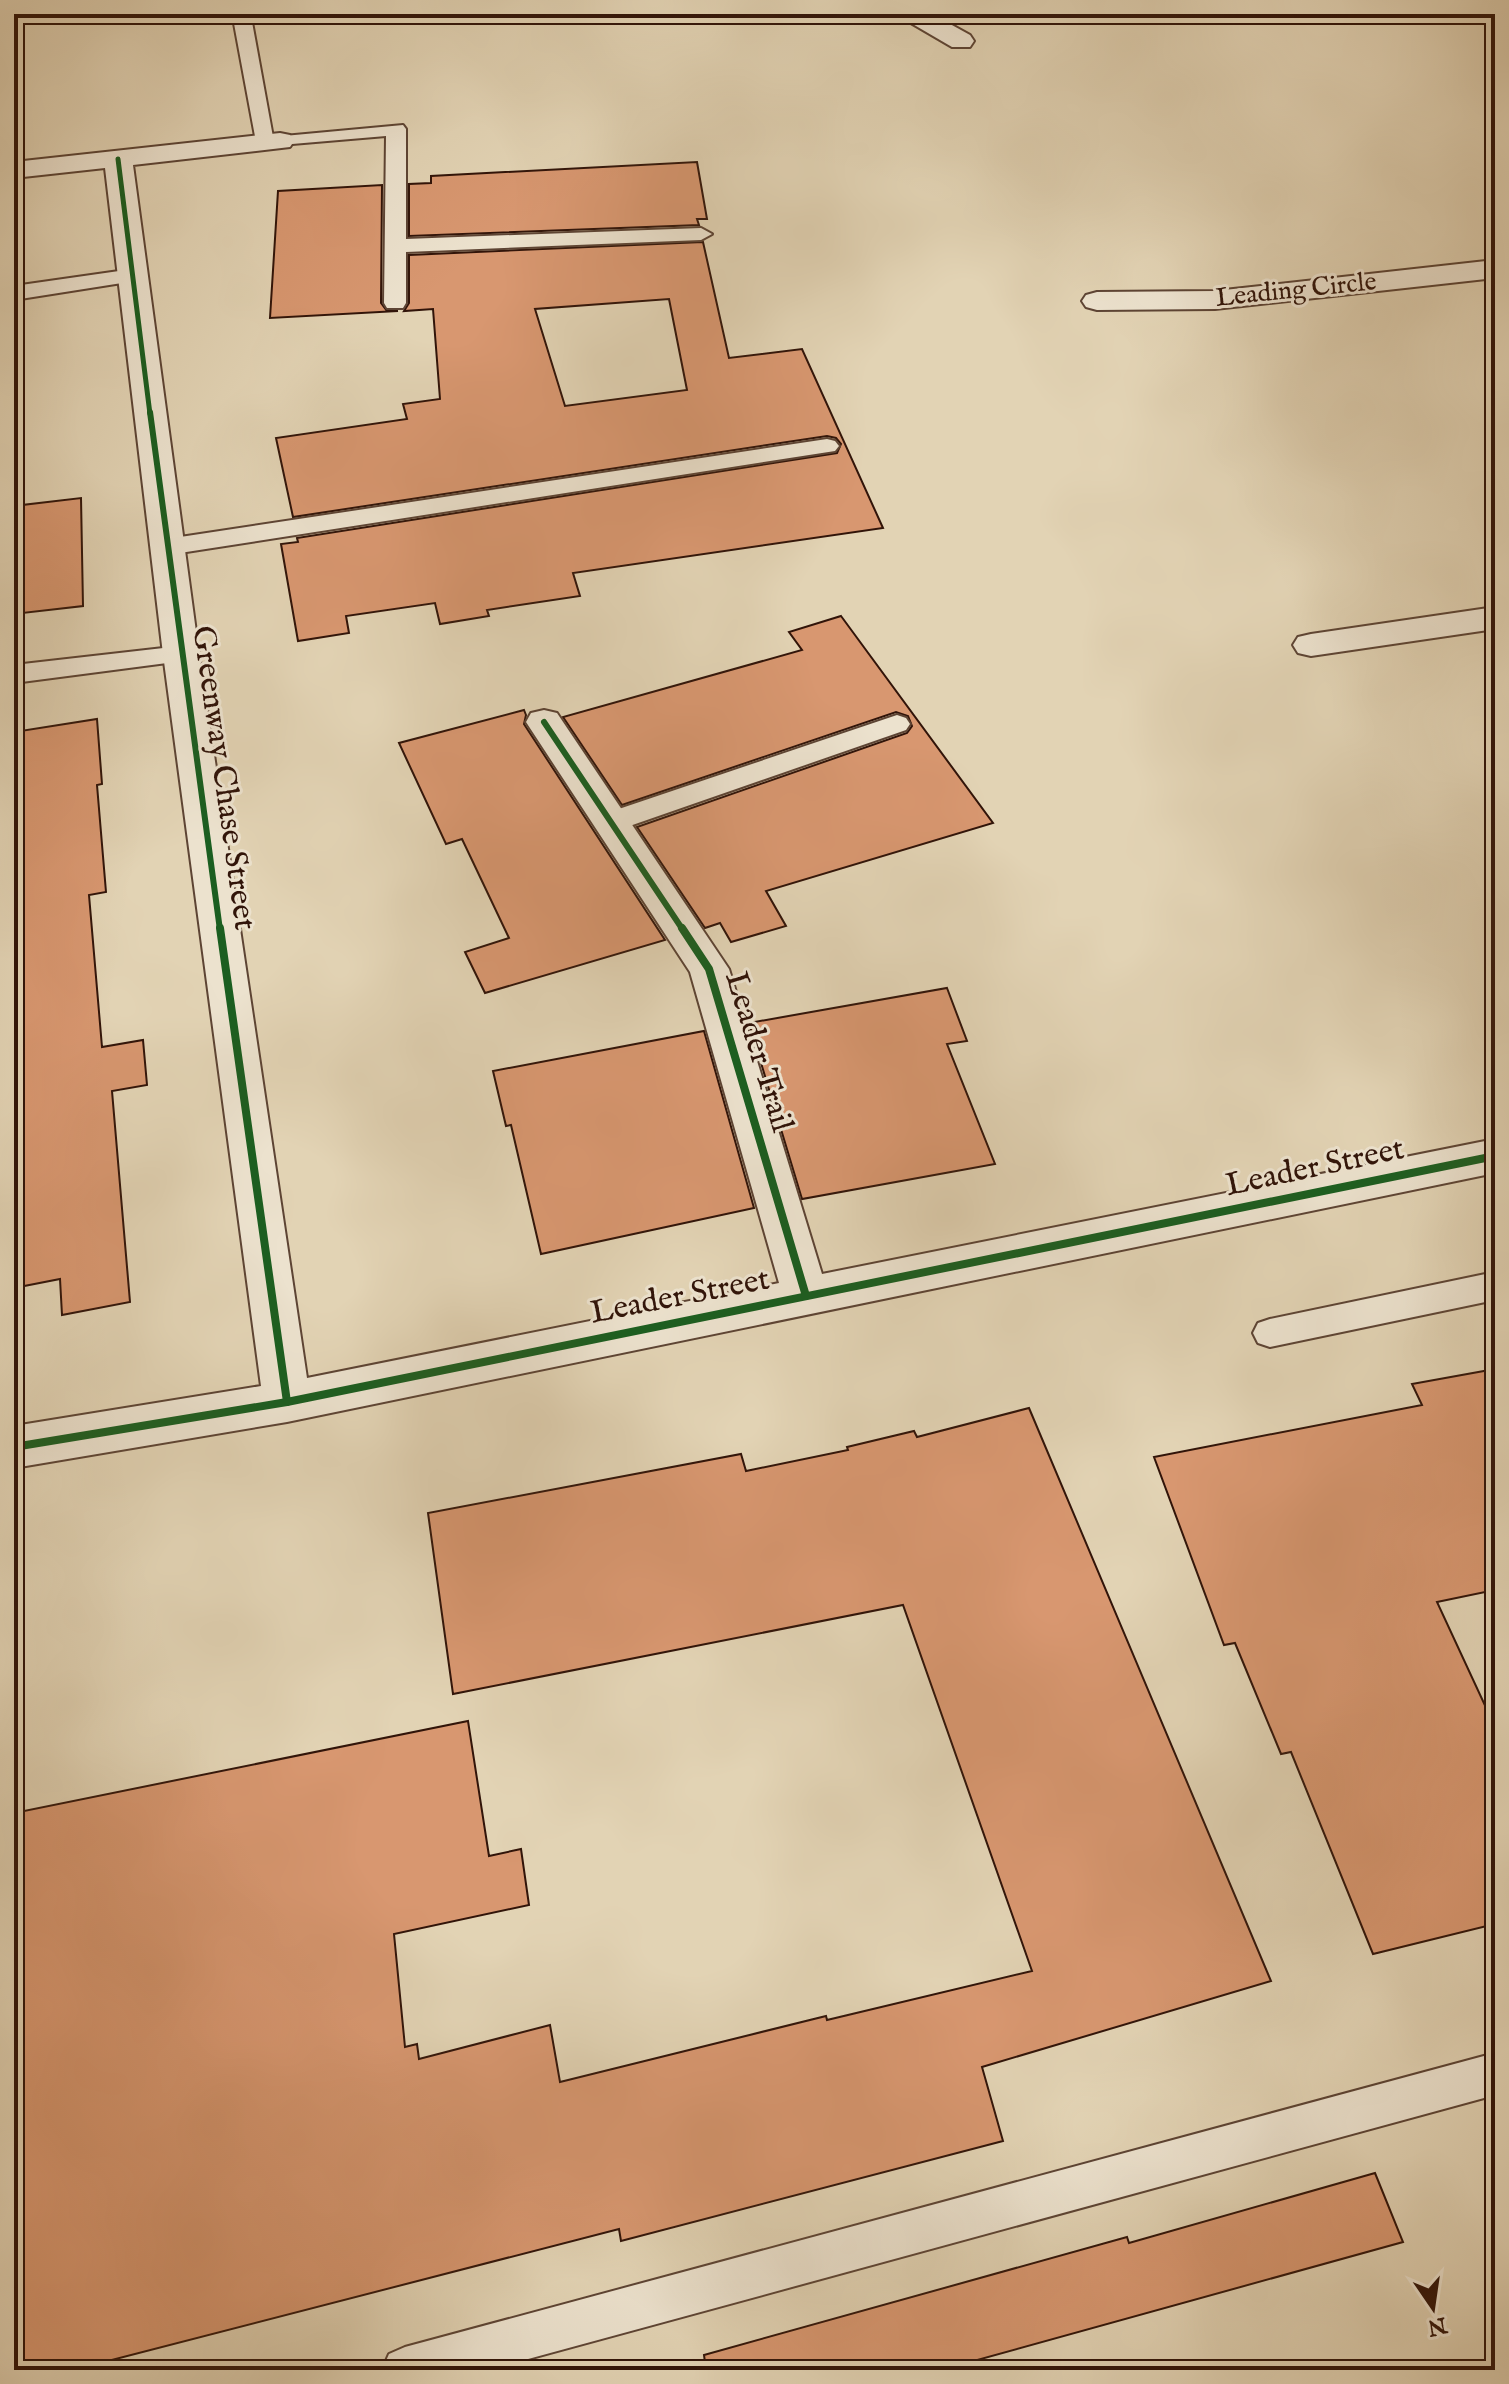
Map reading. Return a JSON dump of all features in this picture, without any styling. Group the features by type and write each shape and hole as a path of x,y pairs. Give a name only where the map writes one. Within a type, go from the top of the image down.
{"street":[{"path":"913,14 961,41"},
{"path":"14,170 272,142"},
{"name":"Greenway Chase Street","path":"118,159 181,654 287,1402"},
{"name":"Leading Circle","path":"1097,301 1215,300 1495,269"},
{"path":"1311,645 1495,618"},
{"name":"Leader Trail","path":"544,722 709,969 806,1296"},
{"name":"Leader Street","path":"14,1447 287,1402 1495,1156"}],"lane":[{"path":"278,14 242,18 272,142 396,129 395,303"},
{"path":"395,246 701,234"},
{"path":"14,293 133,275"},
{"path":"167,547 827,446"},
{"path":"14,674 181,654"},
{"path":"611,822 897,724"},
{"path":"1270,1333 1495,1286"},
{"path":"405,2370 1495,2074"}],"building":[{"path":"697,162 707,219 697,219 699,225 409,236 409,184 431,183 431,176"},
{"path":"382,185 381,303 387,311 398,311 270,318 278,191"},
{"path":"703,242 729,358 802,349 883,528 573,573 580,596 487,610 489,616 440,624 435,603 346,616 349,633 298,641 281,544 298,542 297,538 837,453 841,444 836,438 827,436 293,517 276,438 407,419 403,404 440,399 433,309 404,311 409,303 409,255","holes":["669,299 687,390 565,406 535,309"]},
{"path":"81,498 83,606 14,614 14,506"},
{"path":"841,616 993,823 766,891 786,926 731,942 720,923 705,928 637,827 907,733 912,726 908,716 896,712 622,805 563,717 802,650 789,632"},
{"path":"524,710 524,724 665,940 485,993 465,952 509,938 462,839 446,844 399,743"},
{"path":"97,719 102,784 97,785 106,892 89,895 102,1047 143,1040 147,1085 112,1091 130,1302 62,1315 60,1279 14,1288 14,732"},
{"path":"947,988 967,1041 947,1044 995,1164 802,1199 749,1023"},
{"path":"704,1031 754,1208 541,1254 511,1125 506,1126 493,1071"},
{"path":"1495,1369 1495,1590 1437,1602 1495,1727 1495,1924 1373,1954 1291,1752 1281,1754 1235,1643 1224,1645 1154,1457 1422,1405 1412,1384"},
{"path":"1029,1408 1271,1981 982,2067 1003,2141 621,2241 619,2229 73,2370 14,2370 14,1813 468,1721 489,1856 521,1849 529,1905 394,1934 405,2047 417,2044 419,2059 550,2025 560,2082 826,2016 827,2020 1032,1971 903,1605 453,1694 428,1513 741,1454 746,1471 848,1450 847,1447 914,1431 917,1437"},
{"path":"1375,2173 1403,2242 941,2370 706,2370 704,2355 1127,2237 1129,2243"}],"cycle path":[{"path":"118,159 181,654 287,1402"},
{"path":"544,722 709,969 806,1296"},
{"path":"14,1447 287,1402 1495,1156"}]}
